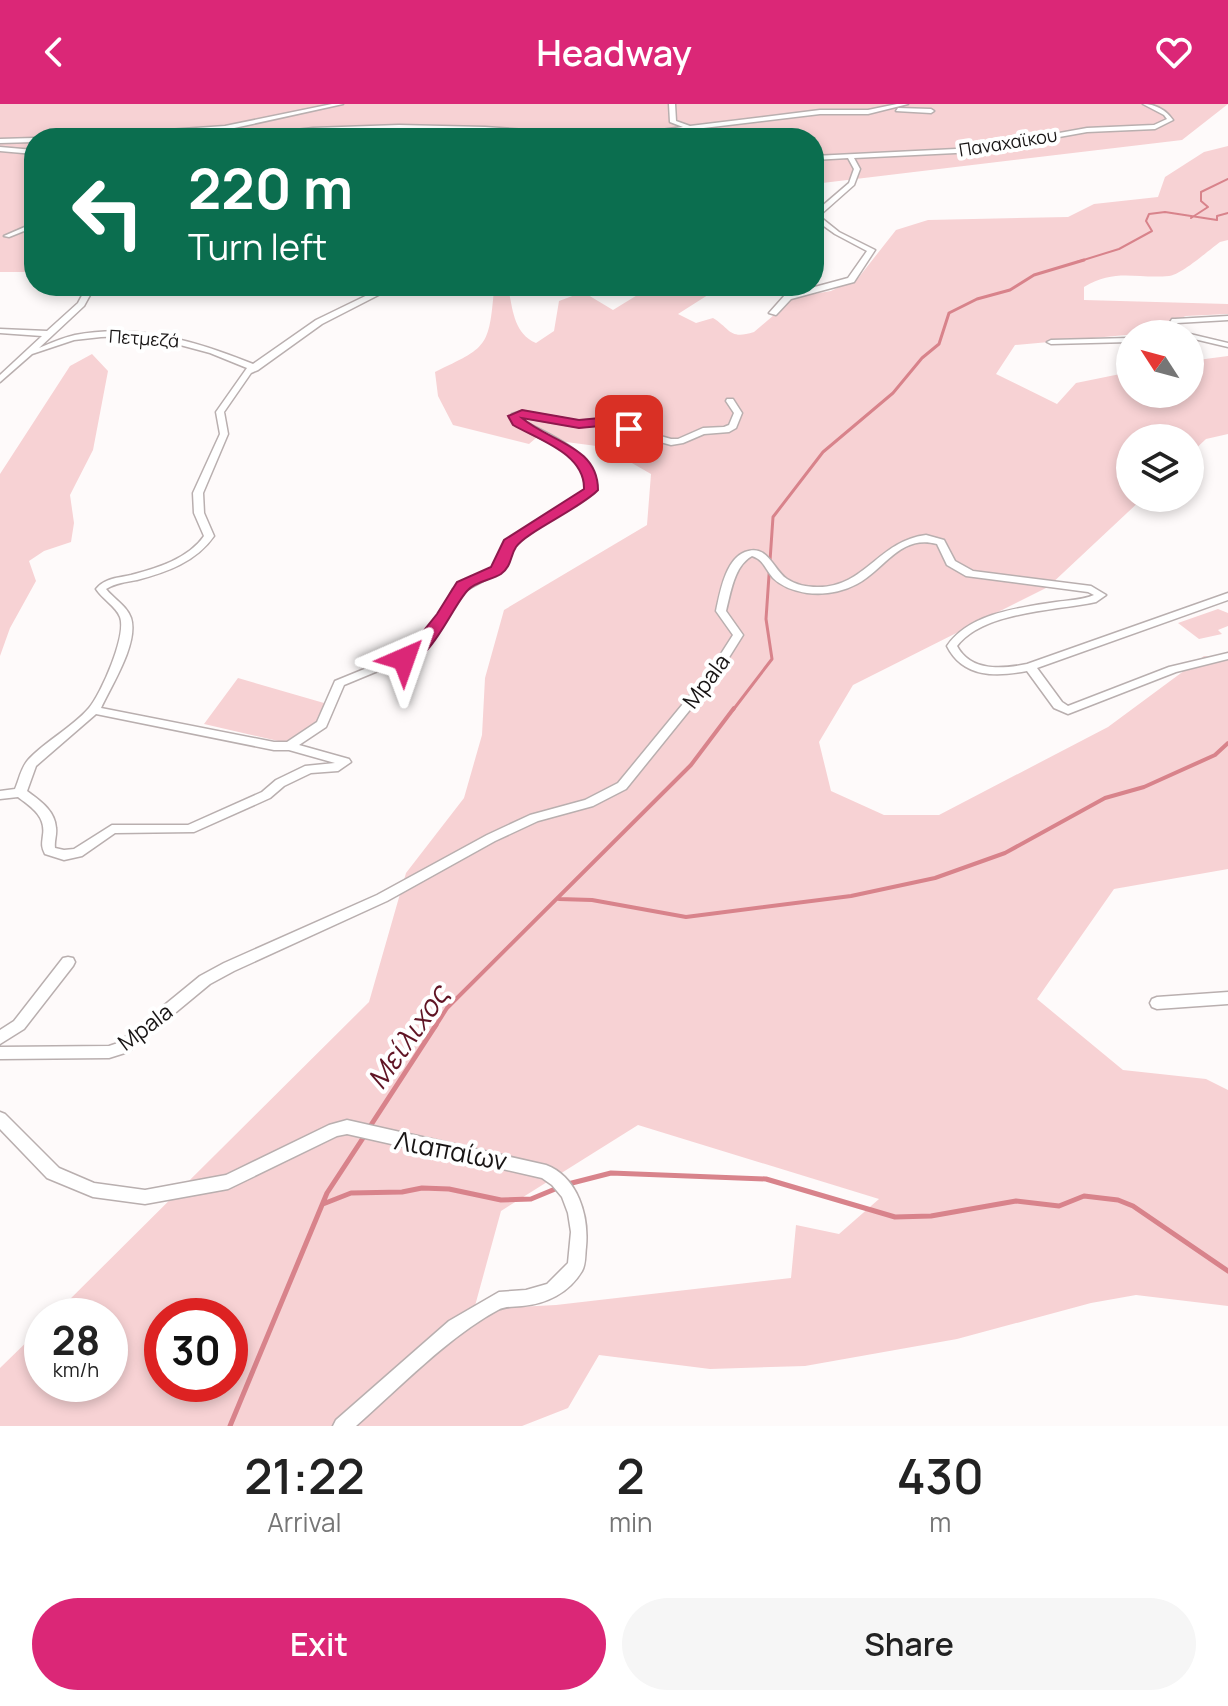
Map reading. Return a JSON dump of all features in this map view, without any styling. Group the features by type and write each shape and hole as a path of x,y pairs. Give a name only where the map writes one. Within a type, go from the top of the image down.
{"street":[{"path":"225,128 340,104"},
{"path":"672,104 673,122 694,128 885,109 931,111"},
{"path":"885,109 905,104"},
{"name":"Παναχαϊκου","path":"824,157 976,150 1080,130 1155,127 1170,120 1166,114 1146,104"},
{"path":"787,117 802,110 829,106"},
{"path":"392,128 435,128"},
{"path":"0,141 24,140"},
{"path":"0,149 24,151"},
{"path":"824,208 853,182 856,167 849,155"},
{"path":"824,223 871,250 851,280 824,287"},
{"path":"7,236 24,229"},
{"path":"0,380 51,334 86,296"},
{"path":"20,792 31,764 94,710 119,659 128,626 121,609 101,589 109,583 145,574 175,561 205,543 209,536 199,513 198,493 224,434 220,412 244,374 319,322 372,296"},
{"path":"773,313 792,296"},
{"path":"1193,320 1228,318"},
{"path":"0,331 51,334"},
{"name":"Πετμεζά","path":"30,352 81,337 148,337 196,344 255,368"},
{"path":"1204,339 1228,345"},
{"path":"1051,342 1116,340"},
{"path":"289,746 322,724 339,683 415,652 444,616 462,586 496,570 503,563 510,543 591,490 591,474 580,458 518,422 515,416 522,414 579,424 600,422 659,440 680,441 696,433 726,430 733,426 738,413 730,401"},
{"name":"Mpala","path":"0,1053 109,1052 123,1048 194,989 229,967 382,898 534,818 589,803 622,786 714,673 738,635 721,611 730,575 751,553 765,557 774,574 783,581 810,590 841,587 855,581 903,543 922,537 941,542 951,563 970,574 1098,592 1099,597 1092,600 980,622 961,633 952,646 960,659 985,670 1013,671 1030,667 1228,596"},
{"path":"1030,667 1058,705 1068,710 1173,669 1228,656"},
{"path":"20,792 50,819 53,828 47,844 50,851 64,855 87,848 112,829 190,829 266,795 301,772 345,763 341,758 312,754 289,746 274,746 94,710"},
{"path":"0,795 20,792"},
{"path":"0,1038 19,1025 68,962"},
{"path":"1157,1003 1228,998"},
{"name":"Λιαπαίων","path":"0,1119 53,1173 93,1190 145,1197 228,1182 334,1130 359,1129 376,1136 527,1166 563,1187 576,1213 579,1232 576,1266 565,1280 552,1291 526,1298 499,1300 455,1327 342,1426"}],"shaded area":[{"path":"0,104 1228,104 1182,140 824,183 824,128 24,128 24,272 0,272"},
{"path":"1228,146 1228,240 1220,242 1174,275 1116,276 1095,281 1084,287 1084,300 1228,304 1228,314 1186,316 1176,320 1116,320 1116,336 1015,345 996,374 1057,404 1076,383 1116,375 1116,408 1204,408 1204,359 1228,356 1228,434 1204,441 1204,424 1116,424 1116,512 1128,512 1048,587 853,685 819,742 831,791 884,815 939,815 1108,727 1204,656 1228,659 1228,869 1114,889 1037,999 1123,1070 1206,1079 1228,1090 1228,1306 1136,1295 1091,1303 957,1339 805,1366 710,1369 599,1355 568,1408 522,1426 0,1426 0,1368 24,1345 24,1402 128,1402 128,1298 71,1298 369,1002 406,873 464,798 482,735 485,678 504,610 647,525 651,474 604,447 536,438 529,444 453,425 438,396 435,372 465,357 482,343 490,323 493,296 510,296 519,328 536,343 554,331 559,301 572,296 590,296 613,310 636,296 706,296 678,314 696,323 713,318 740,335 754,332 795,297 824,296 824,292 859,277 896,230 928,220 1068,217 1094,204 1158,197 1165,177 1204,152","holes":["638,1125 879,1199 839,1234 796,1225 791,1278 556,1305 499,1308 470,1324 501,1211"]},
{"path":"92,354 108,371 93,450 70,495 74,523 71,542 44,551 29,561 36,581 10,628 0,656 0,474 70,366"},
{"path":"1218,609 1228,613 1228,626 1218,630 1222,634 1199,639 1178,623"},
{"path":"238,678 324,703 322,720 287,743 204,724"}],"waterway":[{"path":"1193,216 1208,207 1201,201 1201,192 1228,179"},
{"path":"1077,262 1119,249 1152,231 1146,221 1149,214 1165,212 1193,216"},
{"path":"1193,216 1217,220 1217,216 1228,213"},
{"path":"733,710 772,659 766,619 773,517 823,452 893,393 922,358 939,344 949,313 977,299 1010,290 1034,275 1084,260"},
{"name":"Μείλιχος","path":"435,1027 447,1008 691,765 734,708"},
{"path":"559,899 592,900 686,917 851,896 935,878 1005,853 1105,798 1144,787 1215,755 1228,743"},
{"name":"Μείλιχος","path":"369,1128 436,1025"},
{"name":"Μείλιχος","path":"230,1426 327,1193 365,1135"},
{"path":"568,1184 611,1173 766,1179 895,1217 931,1216 1016,1201 1059,1206 1084,1196 1118,1200 1133,1206 1228,1271"},
{"path":"323,1204 351,1193 402,1192 422,1188 449,1189 501,1200 531,1199 560,1187"}],"route":[{"path":"404,659 415,652 444,616 462,586 496,570 503,563 510,543 591,490 591,474 580,458 513,418 522,414 579,424 600,422 629,429"}]}
